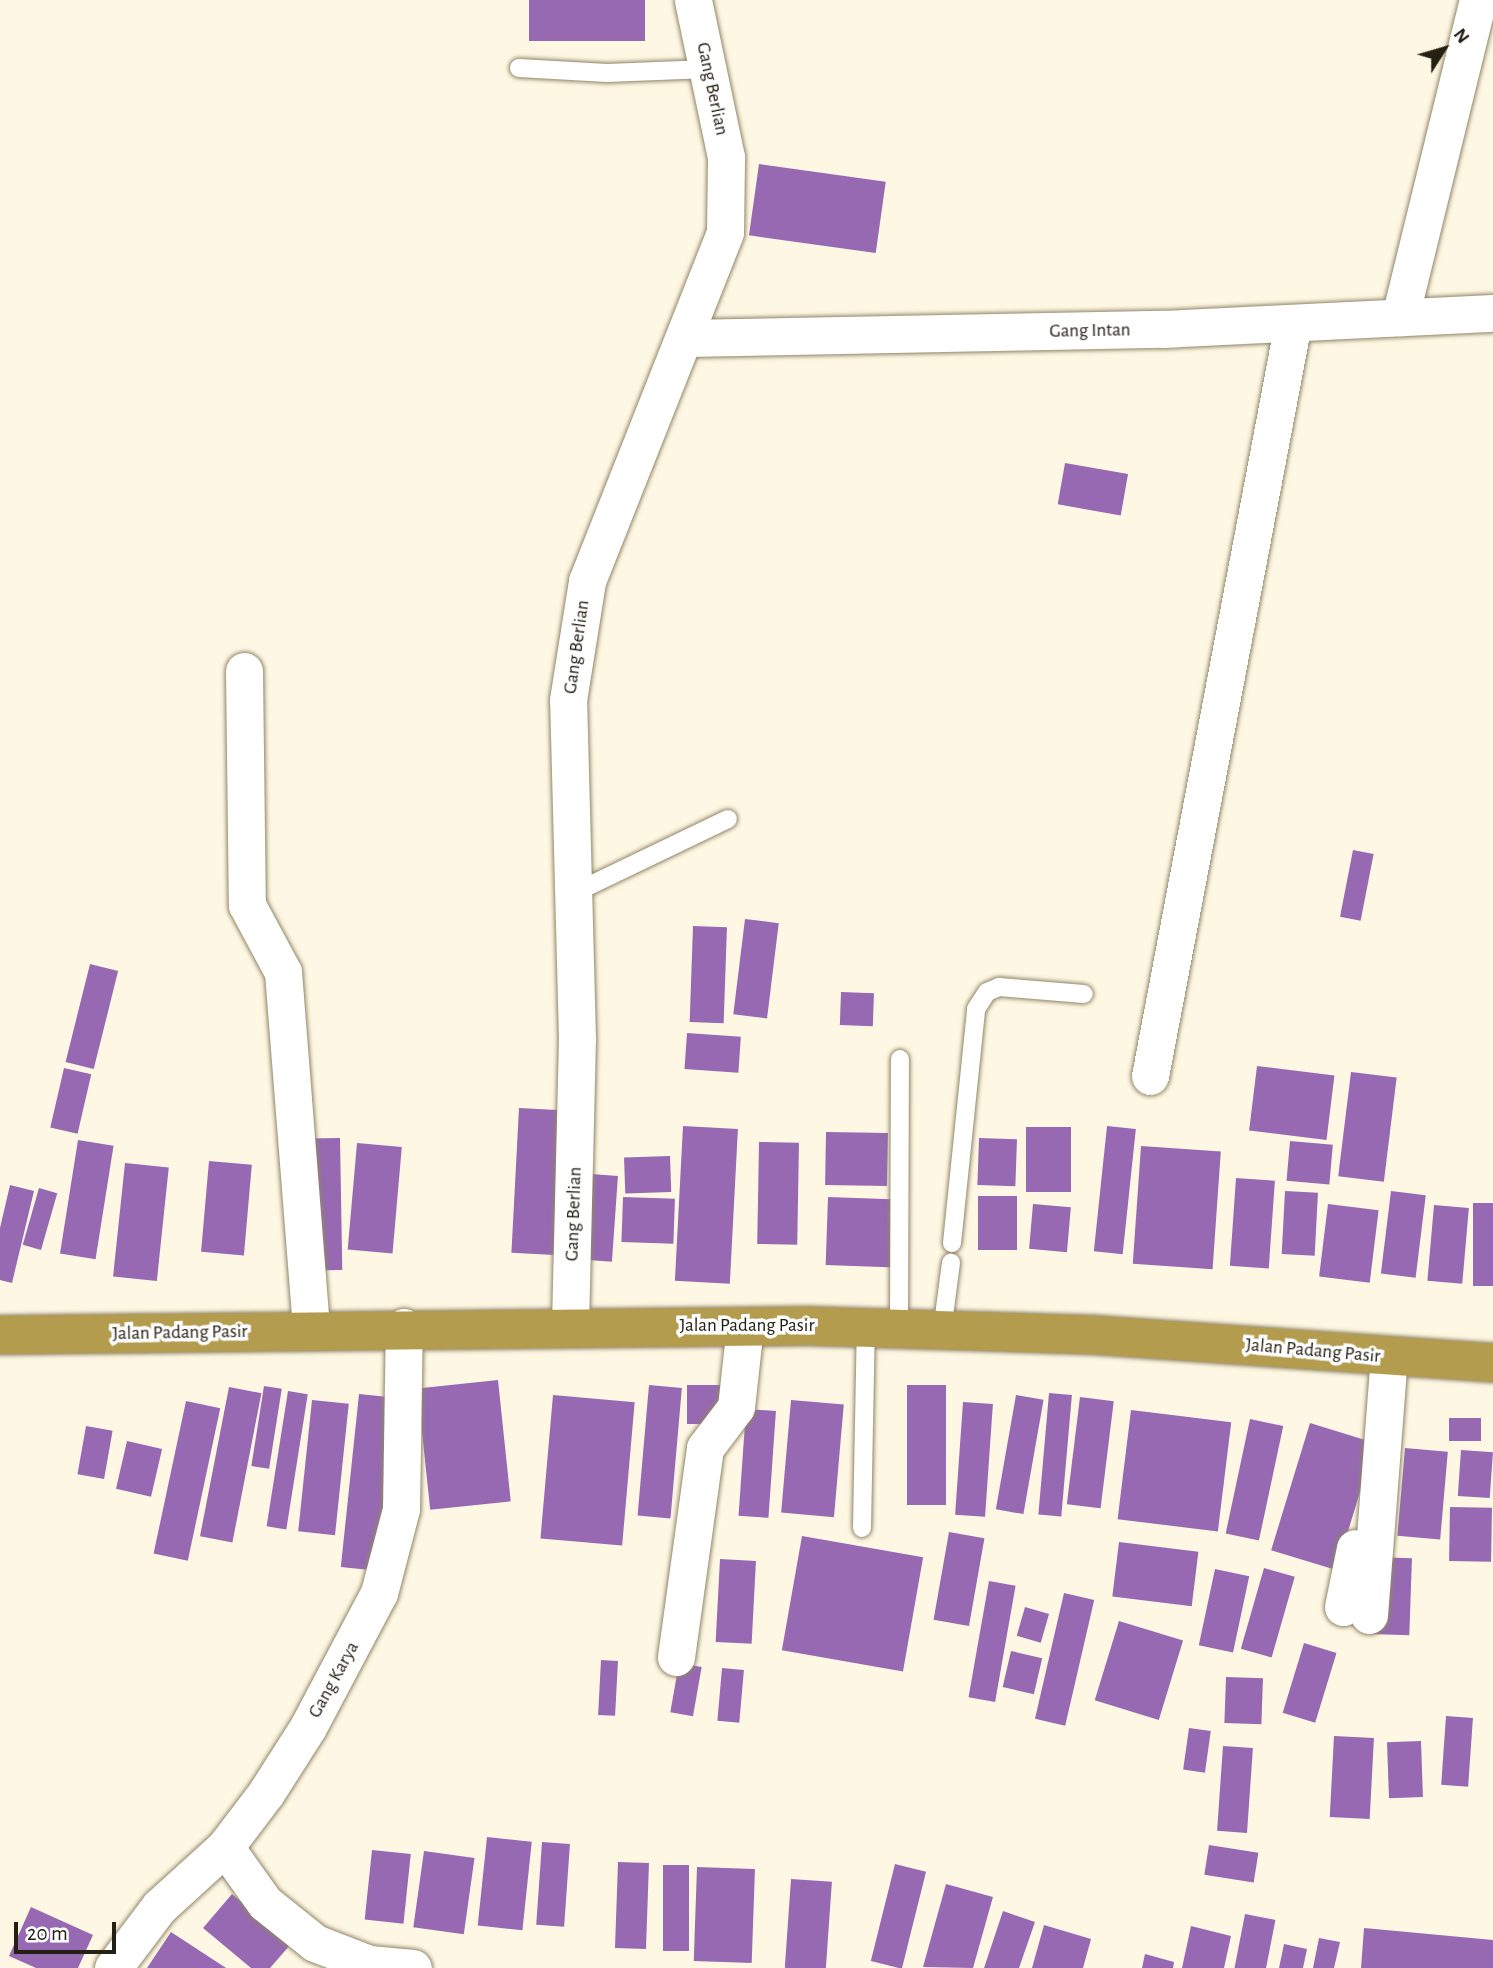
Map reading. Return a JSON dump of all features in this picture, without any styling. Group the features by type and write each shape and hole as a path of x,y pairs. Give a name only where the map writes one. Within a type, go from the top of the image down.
{"highway":[{"name":"Jalan Padang Pasir","path":"0,1335 404,1327 745,1326 1095,1335 1389,1358 1493,1363"}],"street":[{"name":"Gang Berlian","path":"570,1325 577,1160 568,700 587,582 687,338 725,232 728,204 726,157 693,0"},
{"path":"1400,317 1478,0"},
{"name":"Gang Intan","path":"687,338 1293,323 1493,313"},
{"path":"1150,1076 1293,323"},
{"path":"244,671 247,905 283,972 311,1330"},
{"path":"676,1657 705,1448 736,1407 745,1326"},
{"name":"Gang Karya","path":"113,1968 159,1907 225,1847 308,1727 379,1593 401,1509 404,1327"},
{"path":"1356,1611 1357,1534 1376,1535 1389,1358"},
{"path":"225,1847 265,1903 316,1944 369,1964 413,1968"}],"lane":[{"path":"519,68 607,73 708,69"},
{"path":"572,894 728,819"},
{"path":"952,1243 976,1010 987,992 999,987 1084,994"},
{"path":"862,1528 882,1329 900,1059"},
{"path":"942,1331 951,1263"}],"building":[{"path":"529,0 645,0 645,41 529,41"},
{"path":"759,164 886,182 876,253 749,235"},
{"path":"1065,463 1128,474 1121,515 1058,504"},
{"path":"1353,850 1374,854 1361,921 1340,917"},
{"path":"745,919 779,923 767,1018 733,1014"},
{"path":"693,926 727,927 724,1023 690,1022"},
{"path":"90,964 118,971 94,1069 66,1062"},
{"path":"841,992 874,993 873,1026 840,1025"},
{"path":"687,1033 741,1037 738,1073 684,1069"},
{"path":"1257,1066 1334,1076 1326,1140 1249,1131"},
{"path":"64,1068 91,1074 78,1134 50,1127"},
{"path":"1351,1072 1397,1078 1384,1182 1338,1176"},
{"path":"519,1108 562,1110 554,1255 511,1253"},
{"path":"683,1126 738,1129 730,1284 675,1281"},
{"path":"1107,1126 1136,1129 1123,1254 1094,1251"},
{"path":"1026,1127 1071,1127 1071,1192 1026,1192"},
{"path":"826,1132 888,1133 887,1186 825,1185"},
{"path":"340,1138 342,1270 310,1271 308,1139"},
{"path":"979,1138 1017,1139 1015,1186 977,1185"},
{"path":"78,1140 114,1146 96,1259 60,1254"},
{"path":"1290,1141 1333,1145 1329,1185 1287,1181"},
{"path":"759,1142 799,1143 797,1245 757,1244"},
{"path":"357,1143 402,1147 393,1254 348,1250"},
{"path":"1141,1146 1221,1152 1213,1269 1133,1264"},
{"path":"670,1156 671,1192 625,1194 624,1158"},
{"path":"209,1161 252,1165 244,1255 201,1252"},
{"path":"125,1163 169,1168 157,1281 113,1276"},
{"path":"591,1174 618,1176 612,1262 585,1260"},
{"path":"1236,1178 1275,1181 1269,1269 1230,1266"},
{"path":"10,1185 34,1191 12,1283 0,1280 0,1228"},
{"path":"39,1188 57,1193 41,1250 23,1245"},
{"path":"1285,1191 1318,1193 1315,1256 1282,1254"},
{"path":"1391,1191 1426,1195 1416,1278 1381,1273"},
{"path":"978,1196 1017,1196 1017,1250 978,1250"},
{"path":"623,1197 675,1199 673,1244 621,1242"},
{"path":"828,1197 898,1199 896,1267 826,1265"},
{"path":"1473,1203 1493,1203 1493,1286 1473,1286"},
{"path":"1033,1204 1071,1207 1067,1252 1029,1249"},
{"path":"1328,1204 1379,1210 1370,1283 1319,1276"},
{"path":"1434,1205 1469,1208 1462,1284 1427,1281"},
{"path":"498,1380 511,1501 430,1510 417,1388"},
{"path":"649,1385 682,1388 670,1518 638,1516"},
{"path":"687,1385 723,1385 723,1424 687,1424"},
{"path":"907,1385 946,1385 946,1505 907,1505"},
{"path":"264,1386 282,1389 269,1469 251,1466"},
{"path":"229,1387 261,1393 232,1543 200,1536"},
{"path":"288,1391 308,1394 286,1529 267,1526"},
{"path":"1049,1393 1072,1395 1061,1517 1038,1515"},
{"path":"359,1394 398,1398 380,1571 341,1567"},
{"path":"553,1395 635,1402 622,1546 540,1538"},
{"path":"1016,1395 1044,1400 1023,1514 996,1509"},
{"path":"1080,1397 1114,1401 1101,1508 1067,1504"},
{"path":"312,1400 349,1404 335,1535 298,1531"},
{"path":"791,1400 844,1405 834,1517 781,1513"},
{"path":"186,1401 220,1408 188,1561 154,1554"},
{"path":"963,1402 993,1404 985,1517 955,1515"},
{"path":"746,1409 776,1411 768,1518 739,1516"},
{"path":"1131,1410 1231,1422 1218,1531 1118,1519"},
{"path":"1449,1418 1481,1418 1481,1441 1449,1441"},
{"path":"1250,1419 1283,1426 1259,1541 1226,1533"},
{"path":"1310,1423 1375,1443 1336,1570 1271,1550"},
{"path":"86,1426 113,1431 104,1479 77,1474"},
{"path":"127,1441 162,1449 151,1497 116,1489"},
{"path":"1405,1448 1448,1452 1440,1539 1397,1536"},
{"path":"1461,1450 1493,1452 1490,1498 1458,1496"},
{"path":"1450,1507 1492,1508 1491,1562 1449,1561"},
{"path":"949,1532 984,1538 969,1626 934,1620"},
{"path":"802,1536 923,1557 903,1672 782,1650"},
{"path":"1119,1542 1198,1552 1192,1606 1112,1597"},
{"path":"1374,1557 1412,1558 1409,1635 1371,1634"},
{"path":"720,1559 756,1561 752,1644 716,1642"},
{"path":"1264,1568 1295,1577 1272,1658 1241,1649"},
{"path":"1215,1569 1249,1576 1233,1653 1199,1645"},
{"path":"989,1581 1016,1586 995,1702 969,1697"},
{"path":"1064,1593 1094,1600 1065,1726 1035,1719"},
{"path":"1025,1607 1049,1614 1041,1643 1017,1636"},
{"path":"1119,1621 1183,1641 1159,1720 1095,1700"},
{"path":"1304,1643 1337,1653 1315,1723 1283,1713"},
{"path":"1011,1651 1042,1658 1034,1694 1003,1687"},
{"path":"601,1660 618,1661 615,1716 598,1715"},
{"path":"679,1663 702,1667 693,1716 670,1712"},
{"path":"722,1668 744,1670 739,1723 717,1721"},
{"path":"1226,1677 1263,1678 1261,1724 1224,1723"},
{"path":"1446,1716 1473,1718 1468,1787 1441,1785"},
{"path":"1189,1728 1211,1731 1205,1773 1183,1770"},
{"path":"1334,1736 1374,1738 1370,1819 1330,1817"},
{"path":"1421,1741 1423,1797 1389,1798 1387,1742"},
{"path":"1223,1746 1253,1748 1247,1833 1217,1831"},
{"path":"487,1837 532,1842 522,1930 478,1926"},
{"path":"542,1842 570,1844 564,1927 536,1925"},
{"path":"1209,1845 1258,1853 1254,1882 1204,1875"},
{"path":"372,1850 411,1854 403,1924 365,1920"},
{"path":"424,1851 475,1858 464,1934 413,1927"},
{"path":"618,1862 649,1863 646,1949 615,1948"},
{"path":"895,1864 926,1872 902,1968 871,1961"},
{"path":"663,1865 689,1865 689,1951 663,1951"},
{"path":"697,1867 755,1869 752,1963 694,1961"},
{"path":"791,1879 832,1882 826,1968 785,1968"},
{"path":"946,1884 993,1897 973,1968 923,1967"},
{"path":"232,1894 291,1944 270,1968 251,1968 203,1928"},
{"path":"31,1907 93,1935 78,1968 36,1968 9,1956"},
{"path":"1003,1911 1035,1922 1019,1968 984,1968"},
{"path":"1245,1914 1275,1920 1266,1968 1235,1968"},
{"path":"1044,1925 1091,1939 1083,1968 1032,1968"},
{"path":"1191,1926 1231,1936 1224,1968 1182,1968"},
{"path":"1364,1928 1493,1940 1493,1968 1361,1968"},
{"path":"171,1932 226,1968 147,1968"},
{"path":"1319,1938 1340,1942 1334,1968 1313,1968"},
{"path":"1284,1944 1307,1949 1303,1968 1279,1968"},
{"path":"1145,1954 1174,1962 1173,1968 1142,1968"}]}
